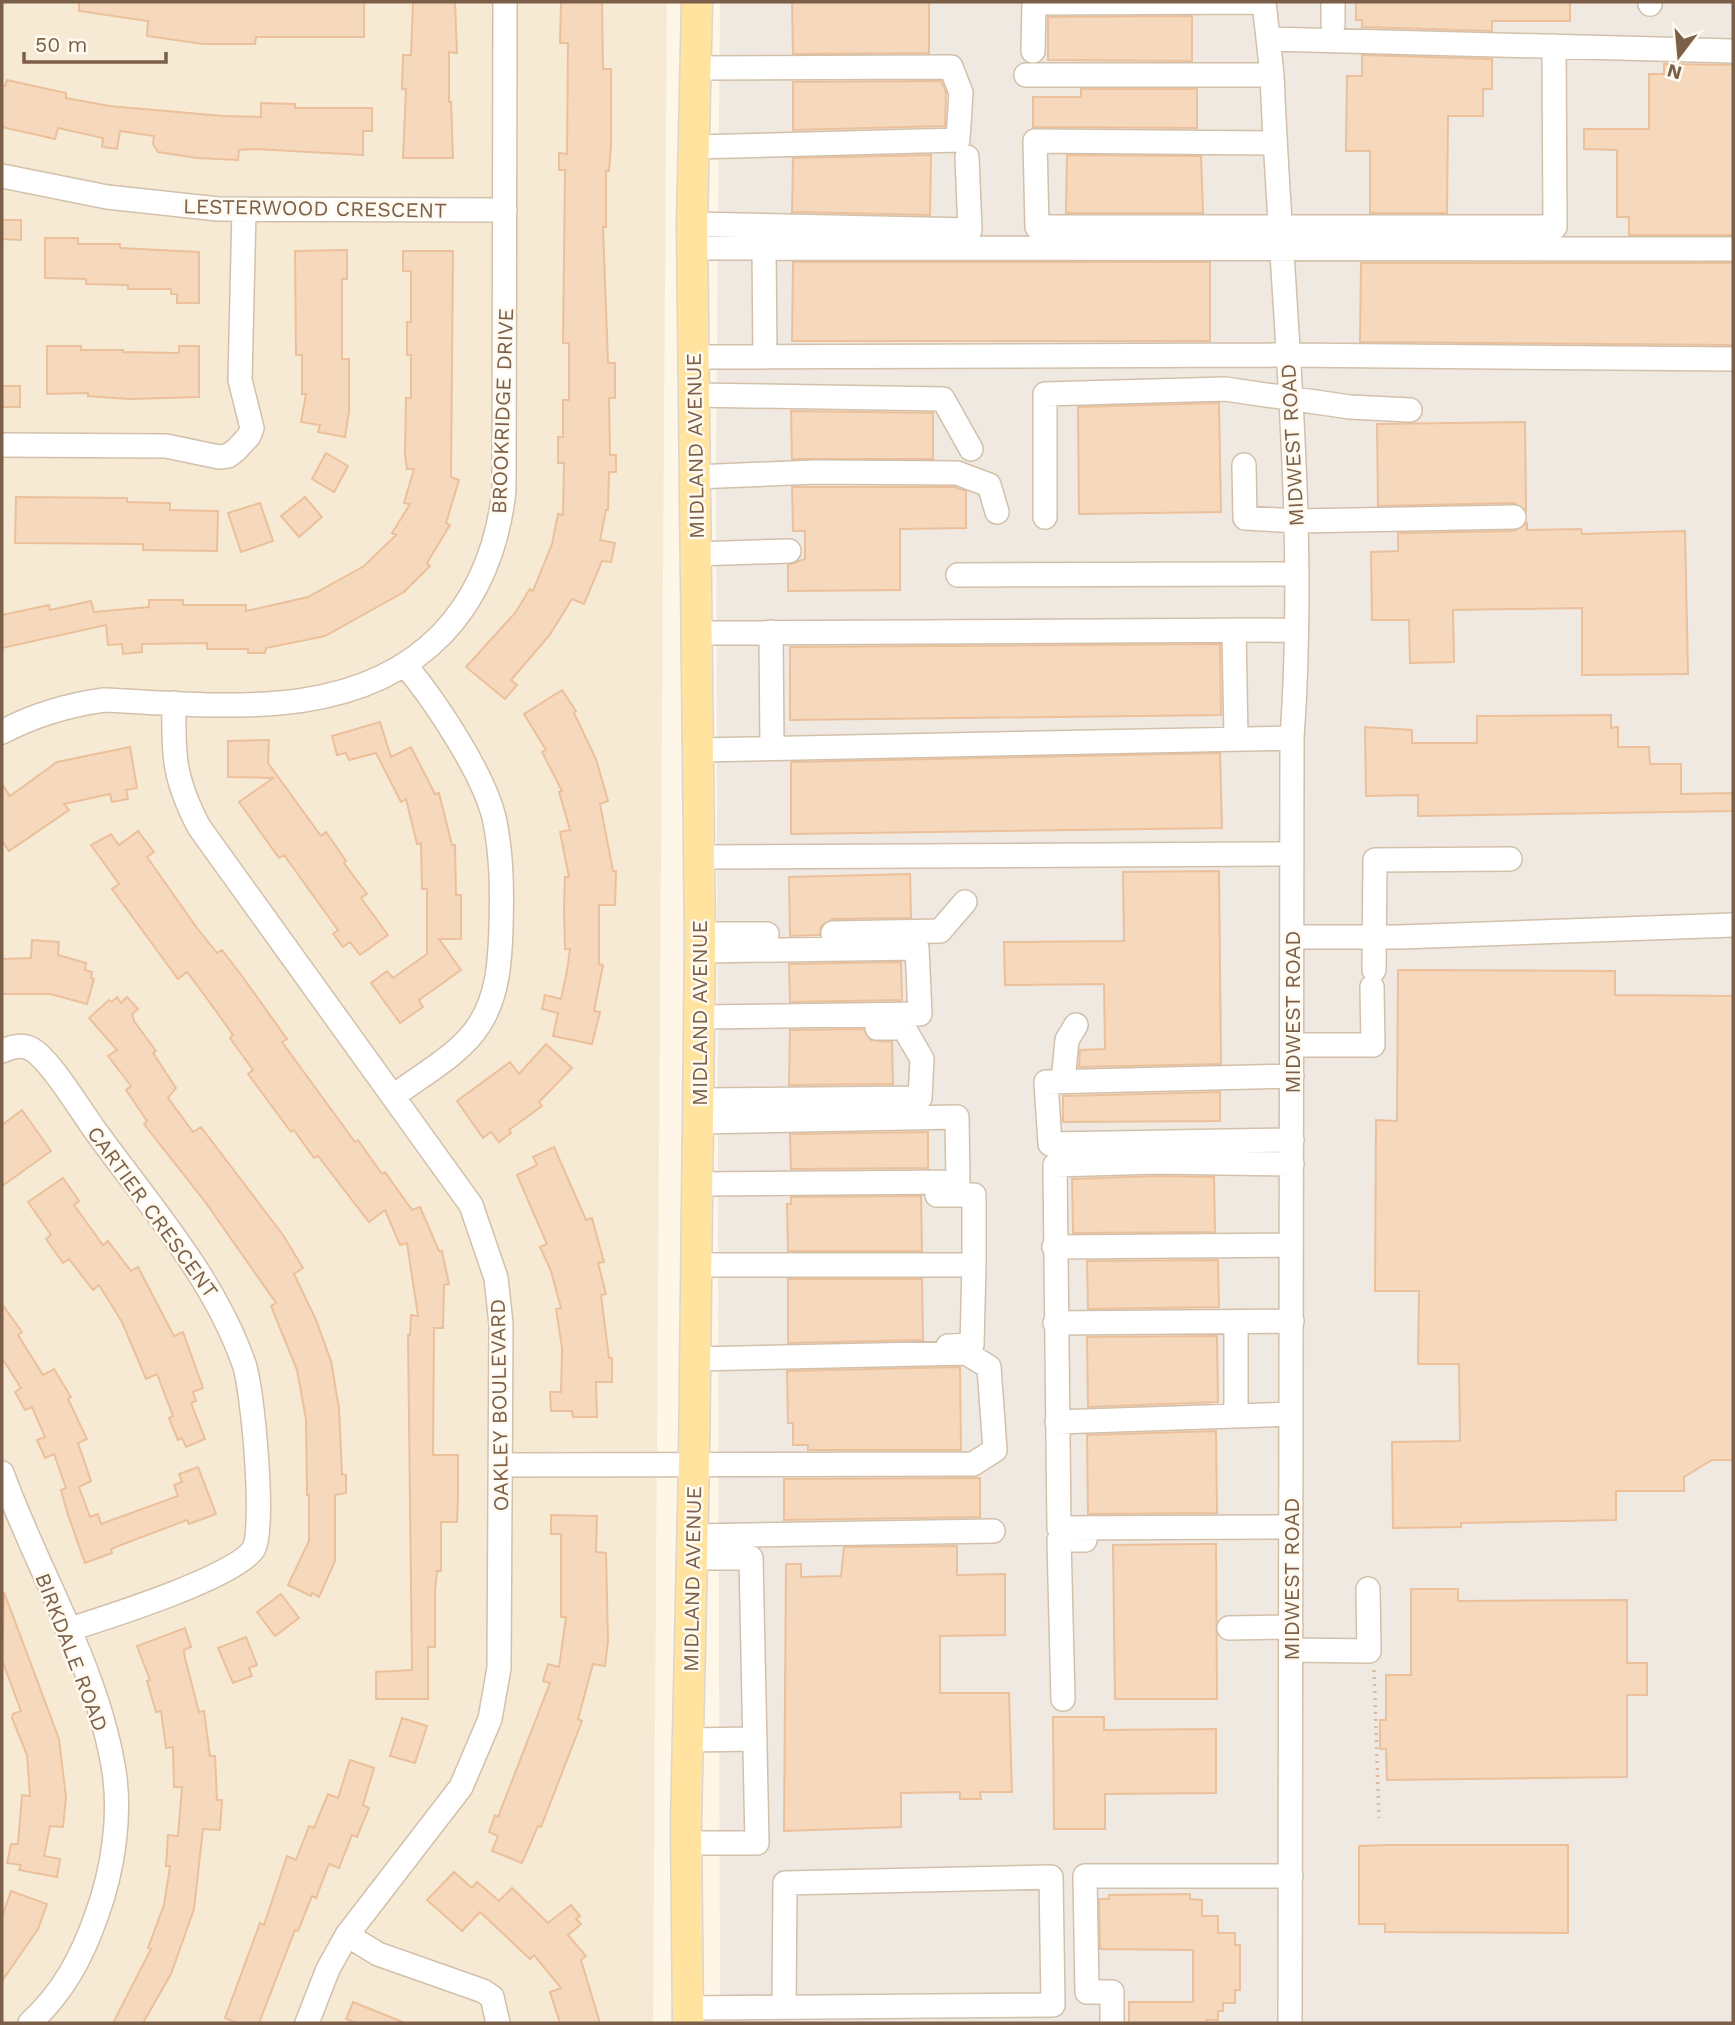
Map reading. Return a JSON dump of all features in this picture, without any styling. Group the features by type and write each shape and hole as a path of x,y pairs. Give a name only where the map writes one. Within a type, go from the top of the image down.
{"main road":[{"name":"MIDLAND AVENUE","path":"688,2016 686,1843 694,1464 700,942 692,236 697,2"}],"street":[{"name":"BROOKRIDGE DRIVE","path":"2,732 35,716 78,704 104,701 174,704 304,701 365,686 406,666 432,643 463,609 484,571 499,523 506,449 505,2"},
{"path":"1033,51 1034,3 1264,2"},
{"name":"MIDWEST ROAD","path":"1264,2 1272,75 1298,521 1297,670 1292,738 1290,2023"},
{"path":"1333,2 1333,25"},
{"path":"1268,39 1733,51"},
{"path":"692,236 764,248 1555,227 1554,46"},
{"path":"694,148 958,140 961,93 951,67 695,68"},
{"path":"1026,75 1272,75"},
{"path":"1274,143 1035,141 1037,227 1733,249"},
{"path":"692,236 970,230 967,157"},
{"name":"LESTERWOOD CRESCENT","path":"2,176 107,197 244,210 505,210"},
{"path":"2,446 166,446 219,457 228,456 236,450 249,436 251,428 240,380 244,210"},
{"path":"764,248 765,357"},
{"path":"694,357 1287,355 1733,359"},
{"path":"1045,517 1045,394 1225,389 1350,407 1410,411"},
{"path":"694,394 943,400 971,449"},
{"path":"1244,465 1245,518 1298,521 1514,517"},
{"path":"695,477 815,472 957,473 989,485 997,512"},
{"path":"696,554 789,551"},
{"path":"958,575 1297,574"},
{"path":"1234,630 1236,739"},
{"path":"697,633 1296,631"},
{"path":"771,632 772,748"},
{"path":"394,1096 453,1051 478,1027 492,1001 498,973 503,880 495,821 478,777 406,666"},
{"name":"OAKLEY BOULEVARD","path":"174,704 175,766 182,795 199,827 471,1205 496,1278 501,1324 503,1465 499,1668 490,1719 461,1787 347,1935 328,1969 307,2023"},
{"path":"698,750 1292,738"},
{"path":"699,857 1292,854"},
{"path":"1292,1045 1373,1045 1375,860 1510,859"},
{"path":"700,942 940,931 965,902"},
{"path":"1292,937 1373,937 1733,925"},
{"path":"699,1024 920,1014 917,948 700,942"},
{"path":"698,1111 920,1098 922,1059 904,1028 699,1024"},
{"path":"1063,1081 1066,1040 1076,1025"},
{"name":"CARTIER CRESCENT","path":"2,1051 16,1046 27,1047 37,1053 83,1114 216,1298 245,1365 250,1391 259,1501 256,1544 250,1555 220,1574 67,1630"},
{"path":"1292,1076 1046,1082 1050,1144 1265,1152 1292,1164"},
{"path":"698,1111 957,1117 958,1182 698,1184"},
{"path":"1238,1534 1059,1528 1055,1165 1265,1152 1292,1140"},
{"path":"694,1355 972,1345 974,1195 740,1199 739,1183"},
{"path":"1054,1247 1292,1245"},
{"path":"696,1265 974,1265"},
{"path":"1055,1324 1292,1321"},
{"path":"1236,1322 1236,1416"},
{"path":"503,1465 973,1464 995,1450 989,1367 966,1353 694,1355"},
{"path":"1057,1422 1292,1414"},
{"name":"BIRKDALE ROAD","path":"2,1473 94,1697 113,1766 115,1822 108,1884 81,1958 52,2003 30,2023"},
{"path":"692,1547 993,1531"},
{"path":"1063,1699 1059,1540 1291,1533"},
{"path":"686,1843 757,1843 751,1559 692,1547"},
{"path":"1292,1650 1369,1651 1368,1589"},
{"path":"1229,1628 1291,1627"},
{"path":"688,1740 755,1739"},
{"path":"776,2013 785,1883 1085,1875 1291,1875"},
{"path":"1085,1875 1087,1992 1112,1992 1112,2023"},
{"path":"688,2016 1053,2005 1051,1877"},
{"path":"347,1935 378,1954 483,1991 492,1997 498,2023"}],"path":[{"path":"1369,1651 1376,1680 1379,1818"}],"shaded area":[{"path":"2,2 667,2 653,2023 2,2023"},
{"path":"720,2 1733,2 1733,2023 720,2023 716,465"}],"building":[{"path":"79,2 364,2 364,37 256,37 255,44 203,44 147,36 148,21 79,11"},
{"path":"413,2 455,2 457,53 449,52 453,158 403,158 406,89 402,89 403,55 411,55"},
{"path":"561,2 602,2 603,69 611,69 611,145 609,171 606,171 606,227 603,227 608,363 615,363 615,398 609,398 610,455 616,455 616,472 609,472 608,510 600,540 615,543 611,562 602,561 584,604 572,599 549,636 511,680 517,685 505,699 466,667 515,613 530,589 533,591 552,544 558,514 563,515 564,463 558,463 558,437 563,437 563,400 569,400 569,343 563,343 565,170 559,170 559,153 567,154 568,43 560,43"},
{"path":"792,2 929,2 929,53 793,54"},
{"path":"1356,2 1570,2 1570,21 1492,21 1492,31 1362,27 1362,20 1356,20"},
{"path":"1192,16 1192,61 1048,60 1048,17"},
{"path":"1362,55 1492,59 1492,89 1483,89 1483,116 1448,116 1447,213 1370,213 1370,151 1346,151 1347,76 1362,76"},
{"path":"1664,64 1733,65 1733,235 1629,235 1629,217 1617,217 1617,150 1584,149 1584,129 1649,129 1649,74 1664,74"},
{"path":"7,80 66,93 66,98 109,106 223,116 261,117 261,103 295,104 295,108 372,108 372,131 363,131 363,155 255,149 239,150 238,160 197,158 158,152 153,144 154,136 120,131 117,149 102,147 103,138 58,128 55,139 2,127 2,86 5,86"},
{"path":"941,81 946,92 945,126 793,130 793,82"},
{"path":"1081,89 1197,89 1197,128 1033,127 1033,97 1081,97"},
{"path":"931,155 930,215 792,212 793,158"},
{"path":"1067,155 1201,156 1203,213 1066,213"},
{"path":"2,220 21,220 21,240 2,239"},
{"path":"45,238 78,238 78,244 120,244 120,248 199,252 199,303 177,303 177,294 171,294 171,289 128,289 128,285 86,284 86,279 45,278"},
{"path":"347,250 347,279 342,279 342,359 349,359 349,412 345,437 318,432 320,425 301,422 306,394 302,394 302,355 296,355 295,251"},
{"path":"403,251 453,251 451,477 459,480 446,523 450,525 427,563 430,566 404,592 325,636 266,648 265,653 248,653 248,649 207,649 207,643 142,644 142,652 123,654 122,644 108,645 106,625 2,648 2,615 49,605 50,610 91,601 94,612 149,607 149,600 183,600 183,605 246,605 246,611 308,597 364,566 396,535 392,533 410,504 404,503 414,469 407,469 405,455 406,398 411,398 411,355 407,355 407,322 411,322 411,271 403,271"},
{"path":"793,262 1210,262 1210,341 792,341"},
{"path":"1361,263 1733,263 1733,345 1360,342"},
{"path":"47,346 81,346 81,350 179,353 179,346 199,346 199,397 129,399 88,396 88,393 47,394"},
{"path":"2,386 20,386 20,407 2,407"},
{"path":"1219,403 1221,512 1079,514 1078,407"},
{"path":"791,411 933,413 933,459 792,459"},
{"path":"1525,422 1526,511 1514,503 1378,506 1377,424"},
{"path":"326,453 348,466 334,492 312,479"},
{"path":"792,487 954,487 966,491 966,528 900,529 900,590 788,591 788,565 805,559 805,531 793,531"},
{"path":"16,497 127,498 127,502 170,503 170,510 218,511 217,551 143,550 143,544 15,543"},
{"path":"305,497 322,517 299,537 281,516"},
{"path":"260,503 273,541 241,552 228,513"},
{"path":"1527,523 1527,530 1581,529 1582,534 1685,531 1688,674 1582,675 1582,608 1453,610 1454,662 1410,663 1409,620 1372,620 1371,552 1398,551 1398,533 1514,531"},
{"path":"1220,644 1221,715 790,720 790,647"},
{"path":"562,690 576,711 574,713 596,759 608,801 600,804 613,871 616,871 615,905 599,905 599,964 603,965 594,1011 600,1012 592,1044 553,1036 558,1013 542,1009 545,995 561,999 567,971 570,949 565,949 564,909 565,877 569,877 560,832 570,830 559,792 562,791 542,752 546,750 524,714"},
{"path":"1611,715 1611,728 1618,727 1618,747 1649,747 1650,764 1681,764 1681,794 1733,793 1733,811 1418,816 1418,795 1366,796 1365,727 1412,730 1412,743 1477,743 1477,716"},
{"path":"380,722 391,757 411,747 435,794 439,793 452,845 455,845 456,895 461,895 461,939 439,939 461,970 419,1000 423,1007 400,1023 371,983 387,971 393,978 427,954 427,889 422,889 421,843 417,844 406,799 401,802 376,753 349,760 346,753 337,755 332,736"},
{"path":"269,740 268,763 321,836 326,832 367,894 361,898 388,935 360,955 350,942 343,947 333,934 338,930 284,855 279,858 239,802 273,778 228,777 228,741"},
{"path":"130,747 137,788 126,790 128,799 112,802 110,794 64,804 69,810 9,851 2,841 2,784 10,796 57,762"},
{"path":"1220,753 1222,828 791,834 791,762"},
{"path":"138,831 154,852 147,857 197,928 217,953 222,950 242,976 287,1039 282,1042 355,1142 358,1140 382,1174 385,1172 412,1210 420,1207 439,1251 442,1251 449,1284 444,1285 443,1328 434,1328 433,1455 458,1455 458,1496 457,1522 441,1522 441,1571 437,1571 435,1590 435,1647 428,1647 428,1699 376,1699 376,1672 412,1670 408,1335 411,1315 418,1316 407,1243 400,1245 385,1210 369,1222 318,1156 314,1158 294,1130 291,1132 248,1074 253,1070 230,1038 233,1035 208,1000 187,972 178,979 112,889 119,884 91,845 111,834 119,845"},
{"path":"1219,871 1221,1064 1079,1067 1080,1050 1105,1049 1104,984 1005,985 1004,942 1124,941 1123,872"},
{"path":"910,874 911,918 833,919 821,926 820,935 790,936 789,877"},
{"path":"32,940 59,942 58,955 86,963 85,970 92,972 91,978 94,979 87,1004 50,994 2,994 2,959 31,958"},
{"path":"901,962 902,1000 790,1002 789,964"},
{"path":"1398,970 1615,971 1615,995 1733,996 1733,1460 1712,1460 1684,1477 1684,1491 1616,1491 1616,1520 1461,1523 1461,1527 1393,1528 1392,1442 1460,1441 1459,1364 1418,1364 1419,1291 1375,1291 1376,1120 1397,1121"},
{"path":"117,997 121,1003 127,997 138,1009 132,1014 134,1021 156,1051 153,1053 176,1088 168,1098 193,1132 201,1127 283,1235 303,1268 294,1274 316,1320 331,1361 339,1408 342,1474 346,1475 346,1493 335,1495 335,1561 319,1597 288,1585 309,1541 306,1419 297,1370 271,1306 276,1303 206,1203 144,1124 147,1121 126,1090 131,1086 108,1056 117,1050 89,1018 109,1000 112,1002"},
{"path":"863,1029 871,1040 892,1042 893,1084 789,1085 790,1030"},
{"path":"546,1044 572,1068 539,1102 542,1106 509,1130 511,1133 499,1142 491,1132 483,1138 457,1101 510,1062 519,1074"},
{"path":"1220,1092 1220,1121 1063,1122 1063,1096"},
{"path":"22,1110 51,1151 2,1186 2,1125"},
{"path":"928,1132 928,1168 791,1169 790,1134"},
{"path":"554,1147 586,1220 592,1218 604,1262 598,1263 606,1294 601,1295 609,1358 612,1358 612,1382 596,1382 597,1417 573,1417 572,1411 551,1411 550,1392 561,1392 562,1348 556,1309 561,1308 551,1271 540,1247 547,1244 517,1175 537,1165 533,1157"},
{"path":"1214,1177 1215,1232 1073,1233 1072,1179"},
{"path":"63,1178 79,1201 74,1205 103,1245 108,1241 131,1271 138,1267 174,1336 183,1332 203,1388 193,1392 196,1401 191,1403 205,1439 186,1447 182,1438 178,1440 169,1418 173,1416 157,1374 146,1379 122,1322 99,1285 93,1290 69,1259 63,1263 46,1239 51,1235 28,1202"},
{"path":"921,1196 922,1251 788,1251 787,1204 791,1204 791,1197"},
{"path":"1218,1260 1219,1307 1088,1309 1087,1261"},
{"path":"788,1279 922,1279 923,1340 788,1343"},
{"path":"2,1304 22,1332 18,1335 43,1375 54,1369 71,1397 68,1399 87,1439 78,1443 91,1481 79,1487 90,1517 98,1514 101,1524 178,1496 174,1485 182,1482 179,1474 198,1467 216,1514 189,1524 187,1520 111,1549 112,1553 85,1563 68,1515 61,1490 66,1488 54,1454 45,1458 37,1440 45,1437 32,1407 25,1410 15,1392 21,1388 2,1358"},
{"path":"1217,1336 1218,1402 1088,1407 1087,1337"},
{"path":"960,1367 961,1450 808,1450 808,1445 793,1445 793,1423 788,1423 787,1371"},
{"path":"1216,1431 1217,1513 1088,1514 1087,1435"},
{"path":"980,1478 980,1517 784,1520 784,1479"},
{"path":"551,1515 597,1516 596,1552 606,1553 608,1641 605,1666 593,1664 578,1719 582,1721 541,1827 538,1826 522,1863 492,1851 498,1836 489,1832 495,1815 498,1817 550,1683 543,1681 548,1664 559,1667 566,1617 561,1617 561,1534 551,1534"},
{"path":"1216,1544 1217,1699 1115,1699 1113,1545"},
{"path":"957,1546 957,1575 1005,1574 1005,1635 940,1636 940,1693 1009,1693 1012,1792 980,1792 981,1799 960,1799 960,1792 901,1793 901,1827 784,1831 786,1564 801,1564 801,1577 841,1576 844,1547"},
{"path":"1411,1589 1458,1589 1458,1601 1627,1600 1627,1663 1647,1663 1647,1695 1627,1695 1627,1777 1387,1780 1386,1749 1380,1749 1380,1720 1386,1720 1386,1675 1411,1675"},
{"path":"4,1592 59,1739 66,1797 63,1827 50,1826 44,1856 60,1859 57,1877 19,1870 21,1865 7,1863 11,1844 18,1844 22,1795 30,1796 27,1755 12,1718 13,1714 21,1711 2,1660"},
{"path":"281,1594 299,1618 275,1636 257,1612"},
{"path":"185,1628 191,1647 184,1650 185,1658 199,1712 204,1711 210,1756 215,1756 217,1800 222,1800 220,1830 203,1829 194,1909 171,1974 143,2023 113,2023 151,1949 148,1948 164,1905 170,1866 166,1866 168,1835 178,1836 182,1787 174,1787 173,1747 166,1748 161,1711 156,1712 147,1681 150,1680 137,1646"},
{"path":"246,1637 257,1665 249,1668 252,1676 233,1683 218,1648"},
{"path":"1053,1717 1104,1717 1104,1730 1216,1729 1216,1793 1105,1794 1105,1829 1054,1829"},
{"path":"402,1718 427,1726 415,1763 390,1756"},
{"path":"350,1760 374,1768 363,1805 369,1808 357,1837 352,1835 339,1868 329,1864 316,1898 312,1896 298,1931 295,1930 259,2023 237,2023 225,2018 260,1923 264,1925 287,1856 296,1860 309,1826 314,1828 328,1794 338,1798"},
{"path":"1568,1845 1568,1933 1385,1932 1385,1924 1359,1924 1359,1846"},
{"path":"454,1872 472,1888 477,1882 499,1901 512,1888 548,1923 571,1905 580,1916 576,1919 581,1924 568,1935 586,1956 581,1960 600,2023 560,2023 550,1992 561,1988 534,1955 530,1959 480,1912 462,1931 427,1900"},
{"path":"11,1891 47,1904 38,1929 2,1981 2,1917"},
{"path":"1190,1894 1190,1899 1202,1900 1202,1916 1218,1916 1218,1933 1235,1933 1235,1945 1240,1945 1240,1990 1235,1990 1235,2003 1223,2003 1223,2011 1218,2011 1218,2020 1206,2020 1206,2023 1129,2023 1129,2002 1193,2002 1193,1950 1100,1949 1099,1899 1109,1899 1109,1895"},
{"path":"353,2002 405,2023 356,2023 346,2019"}]}
